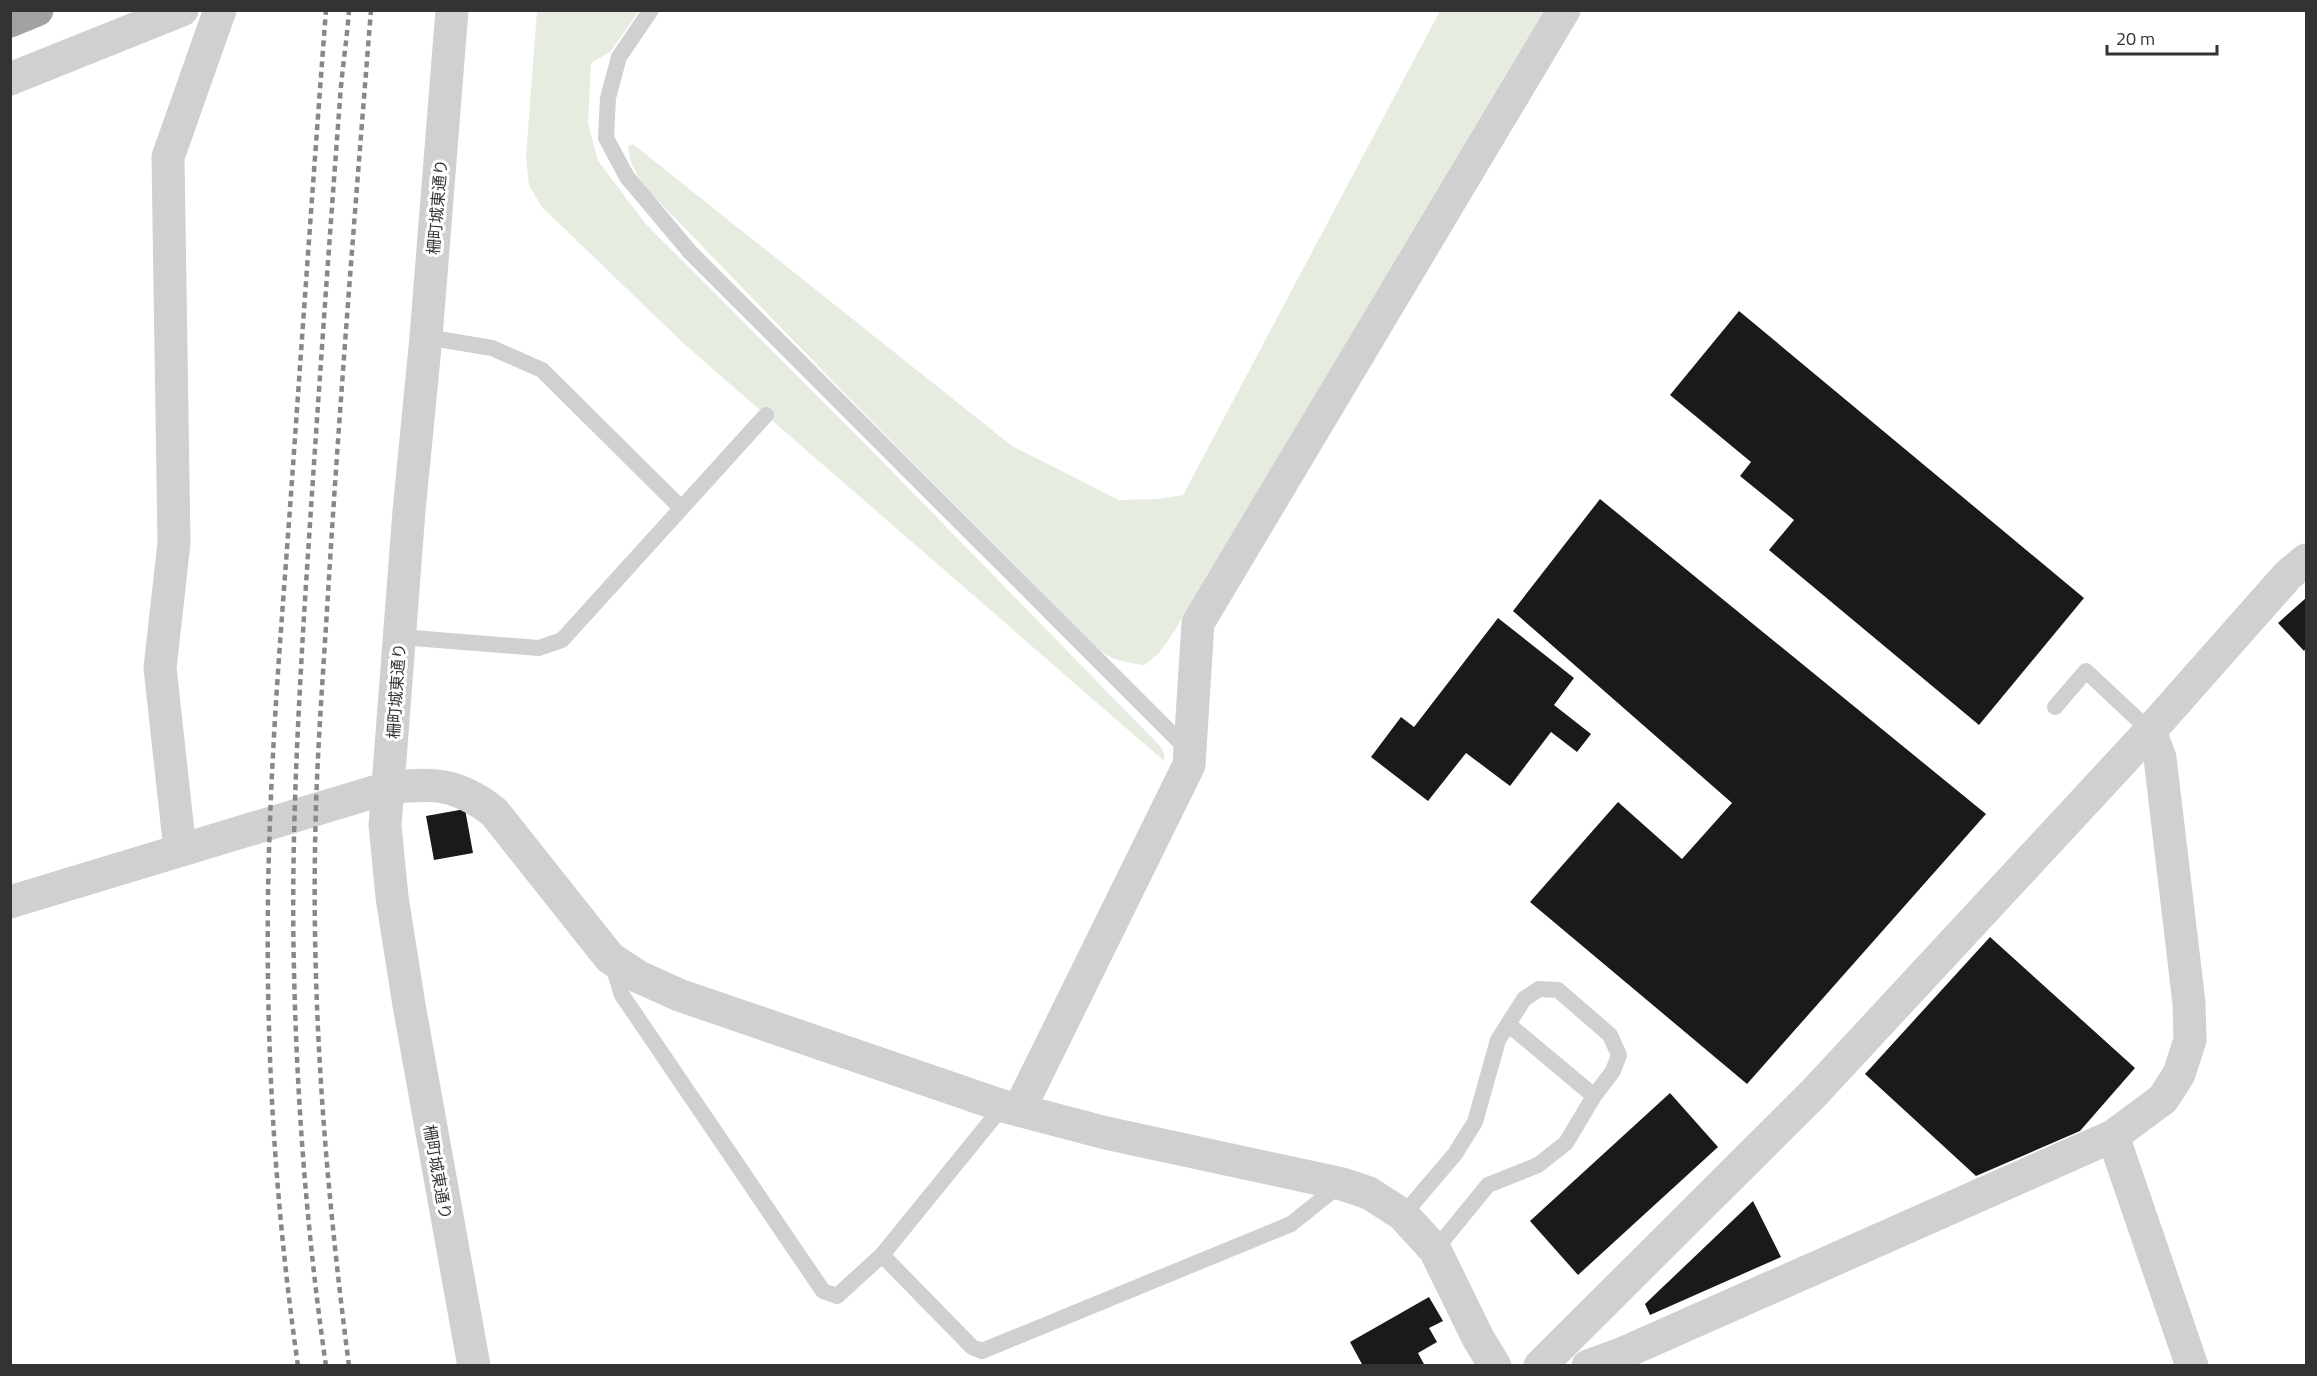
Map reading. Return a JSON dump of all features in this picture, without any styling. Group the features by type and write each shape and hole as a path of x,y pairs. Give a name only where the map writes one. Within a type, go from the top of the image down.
{"highway":[{"path":"10,21 37,10"}],"street":[{"path":"10,79 182,10"},
{"path":"180,850 160,668 174,543 168,157 220,10"},
{"name":"柵町城東通り","path":"452,10 426,337 409,511 385,825 392,897 438,1172 474,1365"},
{"path":"1011,1108 1189,765 1198,623 1564,10"},
{"path":"1540,1365 1814,1093 2150,731 2288,575 2307,560"},
{"path":"1588,1365 1621,1354 2113,1136 2163,1098 2179,1074 2190,1040 2190,1003 2162,770 2150,731"},
{"path":"10,902 387,788 425,784 456,789 476,797 494,812 610,958 639,977 679,994 1011,1108 1106,1133 1342,1184 1369,1193 1403,1215 1435,1250 1478,1338 1495,1365"},
{"path":"2113,1136 2192,1365"}],"lane":[{"path":"651,10 619,57 608,98 606,138 627,177 690,252 1190,753"},
{"path":"426,337 492,348 542,370 681,508"},
{"path":"400,637 539,648 562,640 766,415"},
{"path":"2055,707 2086,671 2150,731"},
{"path":"610,958 622,995 823,1291 837,1296 882,1255 1011,1108"},
{"path":"1403,1215 1455,1154 1475,1122 1498,1040 1524,999 1539,989 1558,990 1610,1035 1619,1055 1613,1071 1594,1096 1566,1143 1538,1165 1488,1185 1435,1250"},
{"path":"1508,1024 1594,1096"},
{"path":"882,1255 972,1347 982,1351 1291,1224 1342,1184"}],"shaded area":[{"path":"537,11 639,11 610,52 591,63 588,123 598,161 645,223 876,455 1159,745 1164,753 1164,761 683,343 542,207 529,185 526,156"},
{"path":"1440,11 1547,11 1170,638 1158,654 1144,665 1111,657 1094,645 857,406 643,185 631,163 628,146 633,144 1012,446 1119,500 1159,499 1183,495"}],"building":[{"path":"1739,311 2084,598 1979,725 1769,550 1794,520 1740,476 1751,462 1670,395"},
{"path":"1600,499 1986,814 1747,1084 1530,902 1618,802 1682,859 1732,803 1513,611"},
{"path":"2306,598 2306,648 2304,651 2278,623"},
{"path":"1498,618 1574,678 1554,705 1591,734 1577,752 1551,732 1510,786 1466,753 1428,801 1371,757 1401,717 1414,727"},
{"path":"465,809 473,853 434,860 426,816"},
{"path":"1990,937 2135,1068 2080,1131 1976,1176 1865,1074"},
{"path":"1670,1093 1718,1147 1578,1275 1530,1221"},
{"path":"1753,1201 1781,1257 1650,1315 1645,1304"},
{"path":"1429,1297 1443,1321 1429,1328 1437,1342 1418,1353 1425,1366 1363,1366 1350,1342"}],"railway":[{"path":"298,1366 276,1162 269,1026 268,889 277,693 326,10"},
{"path":"326,1366 313,1268 300,1119 293,927 294,838 299,705 312,487 340,99 349,10"},
{"path":"349,1366 340,1297 321,1087 315,947 316,807 332,535 371,10"}]}
